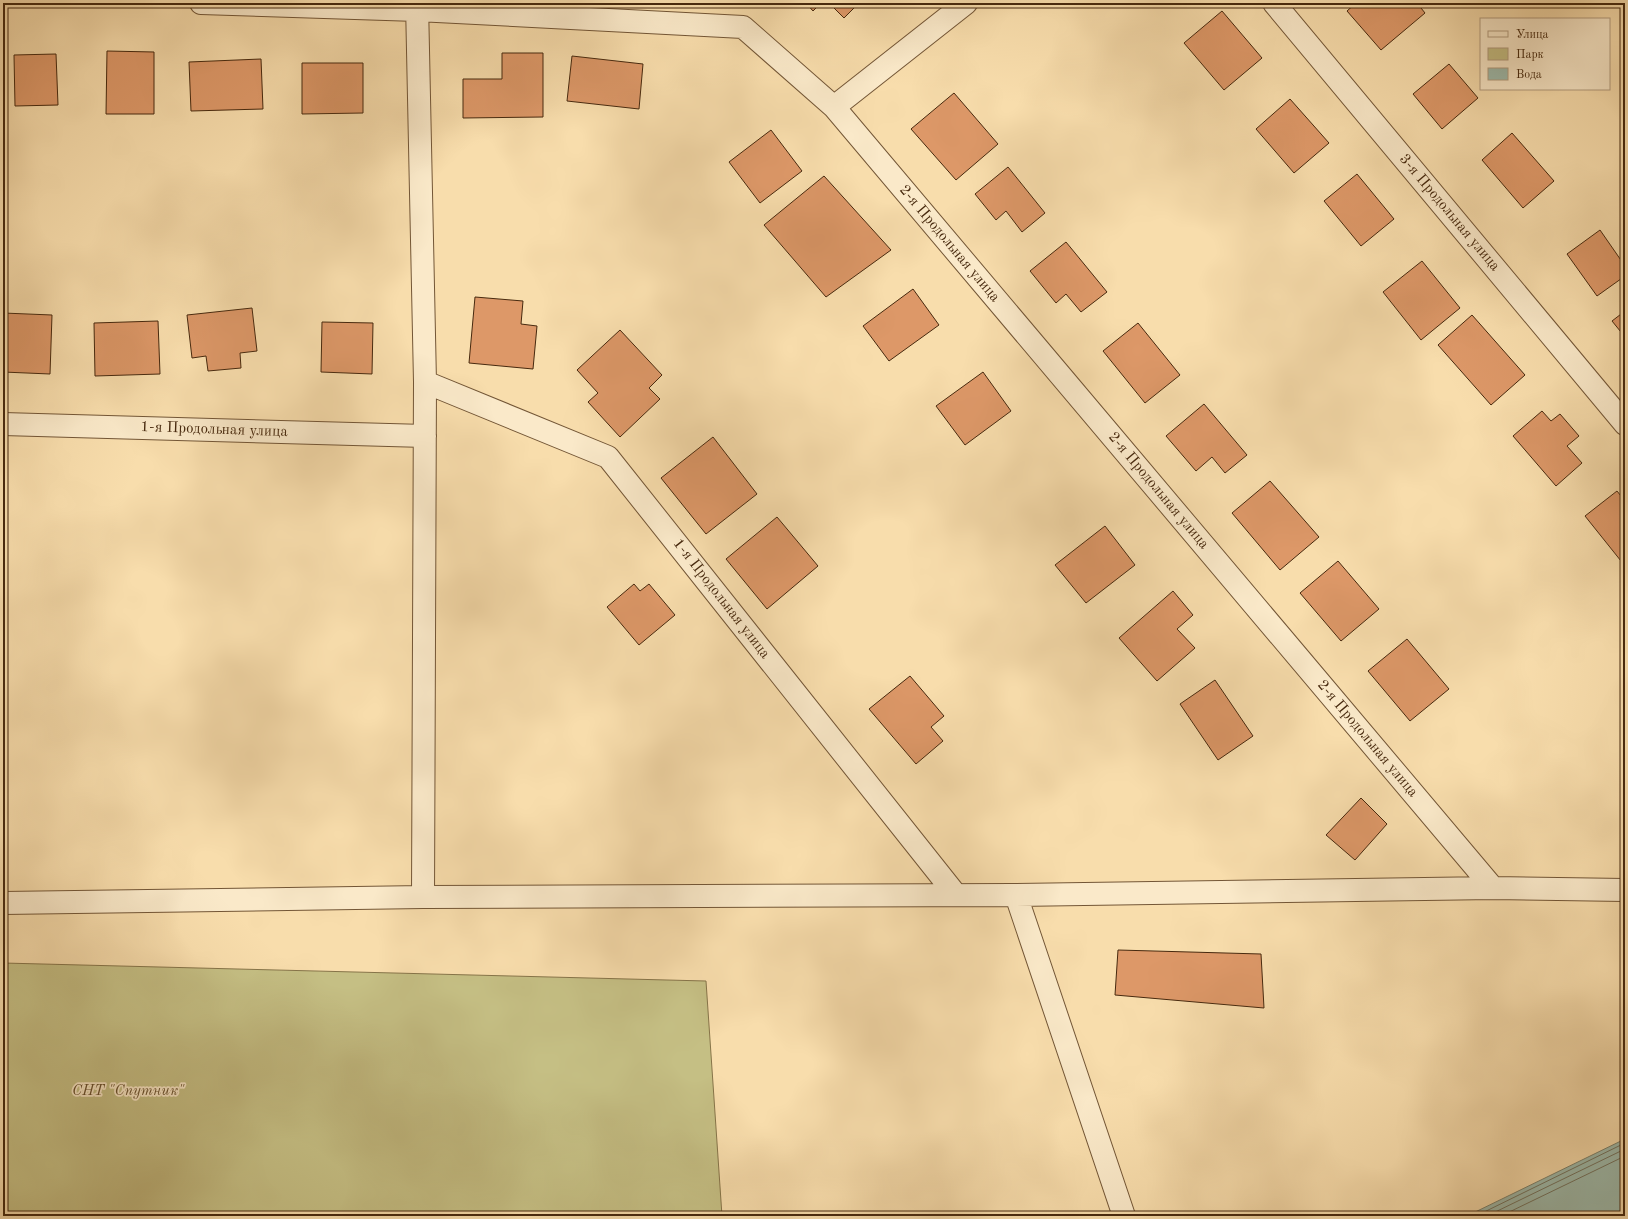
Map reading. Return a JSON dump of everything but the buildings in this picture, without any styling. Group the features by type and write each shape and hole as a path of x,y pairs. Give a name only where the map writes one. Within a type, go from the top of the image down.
{"street":[{"name":"2-я Продольная улица","path":"201,3 417,6 743,27 834,107 1493,888"},
{"path":"834,107 966,3"},
{"name":"3-я Продольная улица","path":"1274,3 1625,424"},
{"path":"417,6 425,382 423,897"},
{"name":"1-я Продольная улица","path":"425,382 608,457 956,895"},
{"name":"1-я Продольная улица","path":"3,424 425,436"},
{"path":"3,903 423,897 1016,895 1493,888 1625,890"},
{"path":"1016,895 1124,1216"}],"green space":[{"name":"СНТ \"Спутник\"","path":"3,963 706,981 722,1216 3,1216"}],"water":[{"path":"1625,1139 1625,1216 1467,1216"}]}
